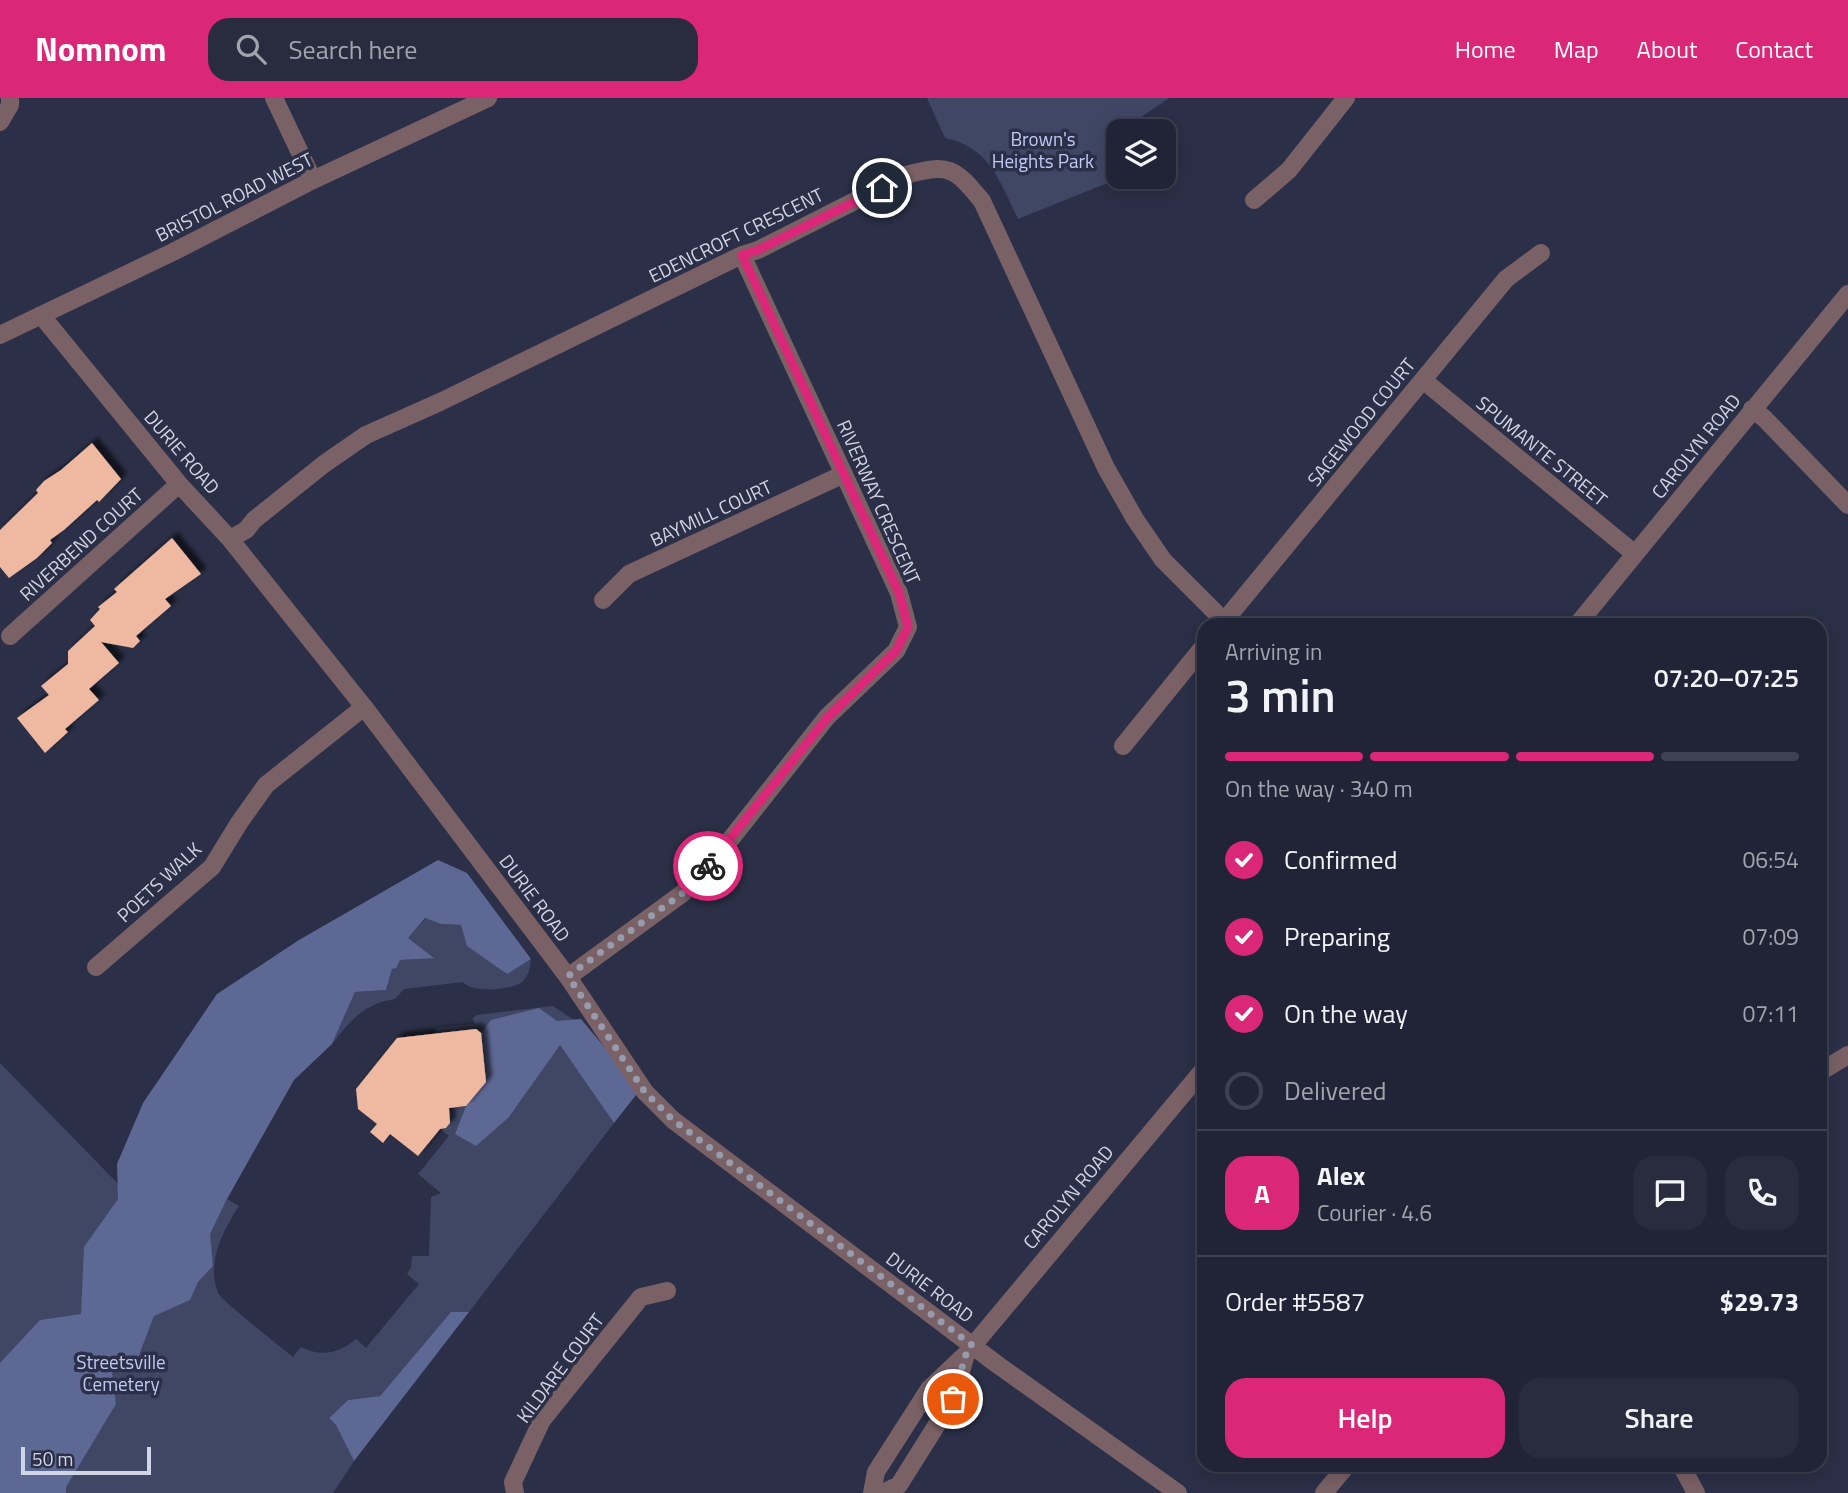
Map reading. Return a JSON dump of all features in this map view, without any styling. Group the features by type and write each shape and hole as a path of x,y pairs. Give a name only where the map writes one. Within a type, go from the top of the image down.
{"street":[{"path":"0,122 10,105 10,98"},
{"path":"274,98 313,180"},
{"name":"BRISTOL ROAD WEST","path":"0,335 173,252 313,180 488,98"},
{"path":"1254,200 1289,170 1346,98"},
{"name":"EDENCROFT CRESCENT","path":"230,539 246,530 254,520 324,464 366,435 440,402 742,255 758,250 906,175 932,168 954,171 982,201 1106,468 1163,561 1218,618"},
{"name":"SAGEWOOD COURT","path":"1227,618 1506,279 1541,253"},
{"name":"RIVERWAY CRESCENT","path":"568,976 683,893 715,859 827,718 896,651 908,627 899,593 742,255"},
{"name":"CAROLYN ROAD","path":"1583,618 1848,293"},
{"name":"DURIE ROAD","path":"41,315 179,484 230,539 364,707 568,976 645,1092 673,1120 969,1350 1178,1493"},
{"name":"SPUMANTE STREET","path":"1423,380 1635,554"},
{"path":"1752,409 1764,418 1848,505"},
{"name":"BAYMILL COURT","path":"603,600 629,574 844,474"},
{"name":"RIVERBEND COURT","path":"10,636 179,484"},
{"path":"1123,746 1197,655"},
{"name":"POETS WALK","path":"96,967 212,867 266,785 364,707"},
{"path":"1827,1068 1848,1055"},
{"name":"CAROLYN ROAD","path":"872,1493 876,1472 929,1389 969,1350 1197,1077"},
{"name":"KILDARE COURT","path":"514,1493 513,1482 542,1420 641,1297 667,1291"},
{"name":"CAROLYN ROAD","path":"883,1493 899,1485 953,1399 969,1350"},
{"path":"1324,1493 1341,1472"},
{"path":"1685,1472 1696,1493"}],"green space":[{"name":"Brown's Heights Park","path":"927,98 1169,98 1138,119 1106,119 1106,184 1018,219 999,179 983,158 973,149 945,138"},
{"path":"426,918 441,924 461,925 506,974 531,959 526,977 519,984 498,989 474,988 463,982 404,989 395,999 374,1005 359,1014 332,1044 355,992 386,990 392,969 400,960 433,957 407,938"},
{"path":"553,1006 574,1020 481,1033 436,1034 435,1028 474,1024 473,1018 477,1015"},
{"name":"Streetsville Cemetery","path":"560,1044 614,1123 469,1312 451,1312 380,1396 348,1400 329,1418 336,1425 354,1461 333,1493 37,1493 0,1436 0,1063 178,1245 198,1281 213,1266 209,1234 227,1199 239,1206 222,1236 215,1258 218,1293 293,1357 301,1347 316,1352 330,1352 343,1348 356,1339 366,1348 419,1284 407,1274 412,1256 429,1256 431,1197 441,1193 418,1174 449,1136 440,1129 446,1128 450,1123 444,1109 466,1106 455,1134 509,1117"}],"shaded area":[{"path":"438,860 467,873 531,959 507,974 467,946 461,925 441,924 425,918 408,938 434,958 400,960 396,968 392,969 386,990 355,992 332,1044 294,1080 210,1234 213,1266 198,1282 190,1300 154,1316 135,1365 112,1373 116,1404 66,1487 66,1493 0,1493 0,1363 40,1320 81,1314 84,1247 118,1199 117,1164 143,1103 217,994 299,940"},
{"path":"539,1008 557,1021 581,1019 640,1090 614,1123 560,1045 509,1117 476,1146 455,1134 466,1106 486,1082 481,1033 491,1020"},
{"path":"451,1312 469,1312 354,1461 336,1425 329,1418 348,1400 380,1396"}],"building":[{"path":"92,443 121,479 99,502 97,500 50,540 52,543 37,558 9,578 0,567 0,530 38,493 36,490 44,481"},
{"path":"172,538 201,574 165,599 171,606 136,636 140,641 133,648 101,642 119,663 89,689 99,700 65,729 68,732 45,753 17,718 49,695 41,686 68,664 68,651 95,626 90,620 100,609 98,607 117,592 114,589"},
{"path":"476,1029 481,1033 486,1082 466,1106 449,1108 450,1123 446,1128 440,1129 418,1156 390,1134 383,1143 370,1132 377,1124 358,1109 356,1089 397,1038"}],"way so far":[{"path":"708,866 683,893 568,976 645,1092 673,1120 972,1345 966,1354 953,1399"}],"route":[{"path":"708,866 827,718 896,651 908,627 899,593 742,255 758,250 882,188"}]}
